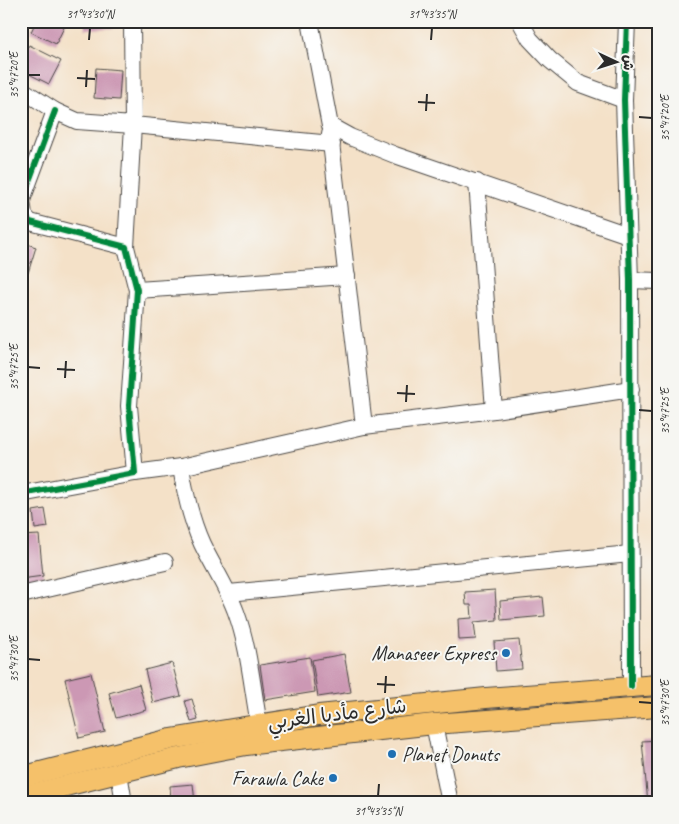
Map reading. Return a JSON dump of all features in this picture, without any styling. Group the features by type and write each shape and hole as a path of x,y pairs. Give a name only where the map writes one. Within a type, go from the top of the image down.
{"main road":[{"name":"شارع مأدبا الغربي","path":"21,777 171,739 319,714 658,685"},
{"path":"538,694 540,716"},
{"name":"شارع مأدبا الغربي","path":"21,796 178,758 246,745 434,724 658,707"}],"street":[{"path":"132,21 133,125 126,247 137,290 128,406 135,473"},
{"path":"310,21 330,126 364,426"},
{"path":"520,21 530,40 550,60 578,83 624,100"},
{"path":"627,21 624,100 630,280 631,686"},
{"path":"21,89 55,111 77,121 332,144"},
{"path":"55,111 22,200 24,215 30,222 126,247"},
{"path":"330,126 350,137 395,155 628,235"},
{"path":"477,182 494,410"},
{"path":"137,290 347,276"},
{"path":"630,280 658,281"},
{"path":"21,494 135,473 181,467 364,426 494,410 631,389"},
{"path":"181,467 184,490 196,529 229,593 237,614 244,641 259,724"},
{"path":"229,593 630,554"},
{"path":"21,595 165,562"},
{"path":"434,724 450,803"},
{"path":"119,773 124,803"}],"building":[{"path":"36,21 67,21 56,44 31,32"},
{"path":"85,21 117,21 118,28 85,29"},
{"path":"29,45 61,61 49,84 21,70 21,60"},
{"path":"96,68 121,70 119,100 94,98"},
{"path":"21,242 36,247 28,273 21,271"},
{"path":"45,509 48,527 35,529 33,511"},
{"path":"39,535 43,576 21,579 21,536"},
{"path":"495,590 497,620 474,622 476,639 459,640 458,619 472,618 471,605 466,605 465,592"},
{"path":"543,597 545,616 501,620 500,601"},
{"path":"519,640 522,669 496,671 494,642"},
{"path":"344,654 351,692 318,697 312,660"},
{"path":"310,657 315,692 265,700 260,665"},
{"path":"172,663 181,696 153,703 145,670"},
{"path":"91,673 105,732 79,738 65,679"},
{"path":"139,684 146,710 116,718 109,693"},
{"path":"192,699 198,720 191,722 185,701"},
{"path":"658,740 658,803 648,803 642,741"},
{"path":"193,784 195,803 171,803 170,786"}],"cycle path":[{"path":"627,21 624,100 630,280 631,686"},
{"path":"21,494 135,473 129,406 137,290 126,247 30,222 24,215 22,200 55,111"}],"place":[{"name":"Manaseer Express","path":"506,653"},
{"name":"Planet Donuts","path":"392,754"},
{"name":"Farawla Cake","path":"333,778"}]}
